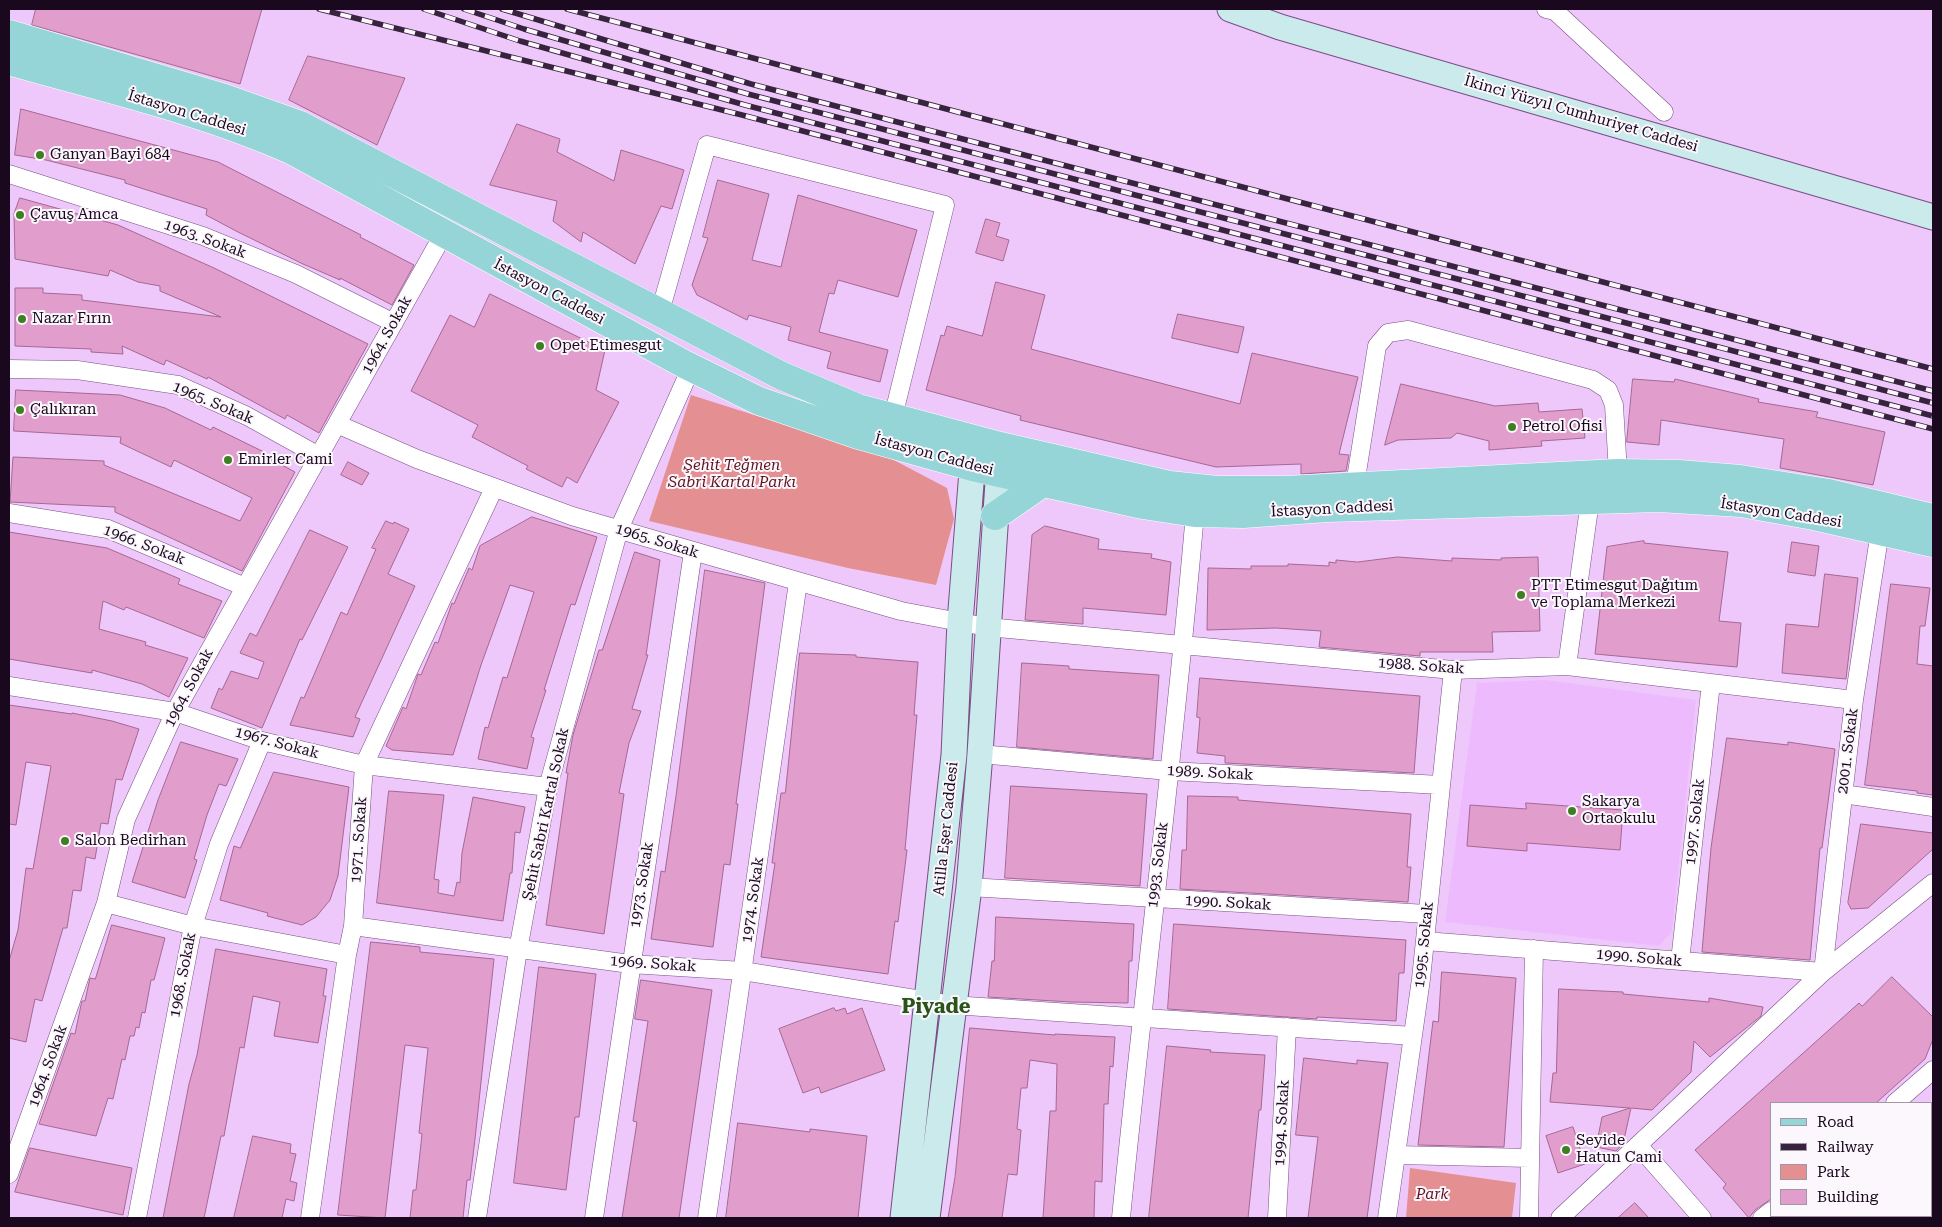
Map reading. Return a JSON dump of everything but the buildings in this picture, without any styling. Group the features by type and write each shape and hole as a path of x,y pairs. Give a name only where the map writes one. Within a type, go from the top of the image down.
{"main road":[{"name":"İkinci Yüzyıl Cumhuriyet Caddesi","path":"1230,9 1280,27 1933,217"},
{"name":"İstasyon Caddesi","path":"9,34 224,98 300,125 782,376 858,408 987,442 1168,485 1217,490 1286,490 1618,473 1679,474 1740,479 1829,493 1933,518"},
{"name":"İstasyon Caddesi","path":"9,61 209,118 253,133 291,150 443,235 691,368 759,401 858,435 985,470 1143,504 1195,513 1243,514 1327,508 1659,498 1741,503 1814,516 1933,543"},
{"name":"Atilla Eşer Caddesi","path":"903,1218 954,755 960,622 985,470 987,442"},
{"name":"Atilla Eşer Caddesi","path":"928,1218 952,1005 969,887 980,754 995,516 985,470"},
{"path":"995,516 1044,482"},
{"path":"1932,1218 1933,1202"}],"street":[{"path":"1546,9 1555,12 1664,112"},
{"path":"660,312 707,145 946,205 893,417"},
{"name":"1963. Sokak","path":"9,174 203,236 296,274 394,323"},
{"name":"1964. Sokak","path":"9,1174 106,903 126,819 175,712 443,235"},
{"path":"1355,486 1377,346 1388,333 1408,330 1593,380 1608,390 1614,405 1618,473"},
{"name":"Şehit Sabri Kartal Sokak","path":"477,1218 518,950 548,787 619,529 691,368"},
{"name":"1965. Sokak","path":"9,369 77,370 178,385 247,416 319,456"},
{"name":"1965. Sokak","path":"337,424 417,459 572,516 901,611 987,627"},
{"name":"1971. Sokak","path":"310,1218 347,955 353,926 364,765 494,488"},
{"path":"1567,666 1590,501"},
{"name":"1993. Sokak","path":"1121,1218 1154,898 1184,646 1195,513"},
{"name":"1966. Sokak","path":"9,514 108,529 245,587"},
{"name":"2001. Sokak","path":"1823,972 1854,700 1880,531"},
{"name":"1973. Sokak","path":"594,1218 630,964 693,552"},
{"name":"1974. Sokak","path":"707,1218 798,582"},
{"name":"1988. Sokak","path":"987,627 1453,670 1567,666 1854,700"},
{"name":"1995. Sokak","path":"1387,1218 1425,941 1426,914 1453,670"},
{"name":"1997. Sokak","path":"1680,961 1711,683"},
{"name":"1967. Sokak","path":"9,686 175,712 262,741 364,765 548,787"},
{"name":"1968. Sokak","path":"137,1218 193,926 219,844 262,741"},
{"name":"1989. Sokak","path":"980,754 1169,771 1441,785"},
{"path":"1843,794 1933,807"},
{"path":"1560,1218 1823,972 1933,883"},
{"name":"1990. Sokak","path":"969,887 1426,914"},
{"path":"106,903 193,926 347,955"},
{"name":"1969. Sokak","path":"353,926 630,964 743,971 952,1005 1413,1036"},
{"name":"1990. Sokak","path":"1425,941 1823,972"},
{"path":"1529,1218 1534,949"},
{"name":"1994. Sokak","path":"1277,1218 1287,1027"},
{"path":"1896,1102 1933,1070"},
{"path":"1638,1145 1702,1218"},
{"path":"1396,1155 1530,1158"}],"shaded area":[{"name":"Sakarya Ortaokulu","path":"1546,680 1696,700 1672,931 1659,946 1445,922 1477,683"}],"green space":[{"name":"Şehit Teğmen Sabri Kartal Parkı","path":"691,395 890,458 947,488 954,519 936,585 848,568 649,521"},
{"name":"Park","path":"1410,1168 1516,1183 1512,1218 1406,1218"},
{"path":"1792,1217 1918,1217 1918,1218 1790,1218"}],"railway":[{"path":"319,9 742,115 1933,429"},
{"path":"424,9 520,41 745,105 1933,416"},
{"path":"464,9 524,29 748,94 1933,403"},
{"path":"502,9 751,84 1933,391"},
{"path":"567,9 1933,369"}],"place":[{"name":"Ganyan Bayi 684","path":"40,155"},
{"name":"Çavuş Amca","path":"20,215"},
{"name":"Nazar Fırın","path":"22,319"},
{"name":"Opet Etimesgut","path":"540,346"},
{"name":"Çalıkıran","path":"20,410"},
{"name":"Petrol Ofisi","path":"1512,427"},
{"name":"Emirler Cami","path":"228,460"},
{"name":"PTT Etimesgut Dağıtım ve Toplama Merkezi","path":"1521,595"},
{"name":"Sakarya Ortaokulu","path":"1572,811"},
{"name":"Salon Bedirhan","path":"65,841"},
{"name":"Seyide Hatun Cami","path":"1566,1150"}],"district":[{"name":"Piyade","path":"936,1007"}]}
